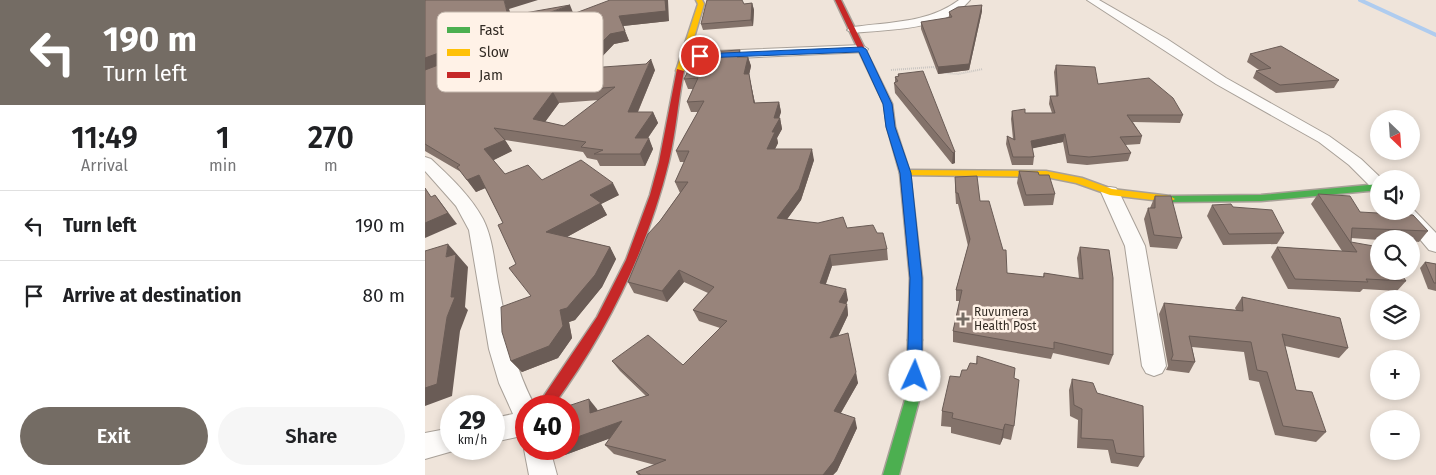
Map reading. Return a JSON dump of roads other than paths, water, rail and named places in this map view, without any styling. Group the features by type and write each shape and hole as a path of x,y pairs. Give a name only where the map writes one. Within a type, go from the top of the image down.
{"street":[{"path":"553,395 594,339 640,241 665,160 683,58 701,4 699,0"},
{"path":"838,0 888,104 891,127 905,173 916,278 914,393 891,475"},
{"path":"853,30 916,22 936,17 957,9 965,0"},
{"path":"1092,0 1163,42 1221,81 1324,139 1355,162 1370,177"},
{"path":"683,58 862,49"},
{"path":"425,162 463,200 479,231 489,296 515,396"},
{"path":"905,173 1046,174 1078,180 1110,192 1160,198 1261,198 1370,187"},
{"path":"1110,192 1135,246 1154,366"},
{"path":"1414,220 1435,242"},
{"path":"425,446 440,443"},
{"path":"540,460 543,475"}],"waterway":[{"path":"1360,0 1436,35"}],"place":[{"name":"Ruvumera Health Post","path":"963,319"}]}
